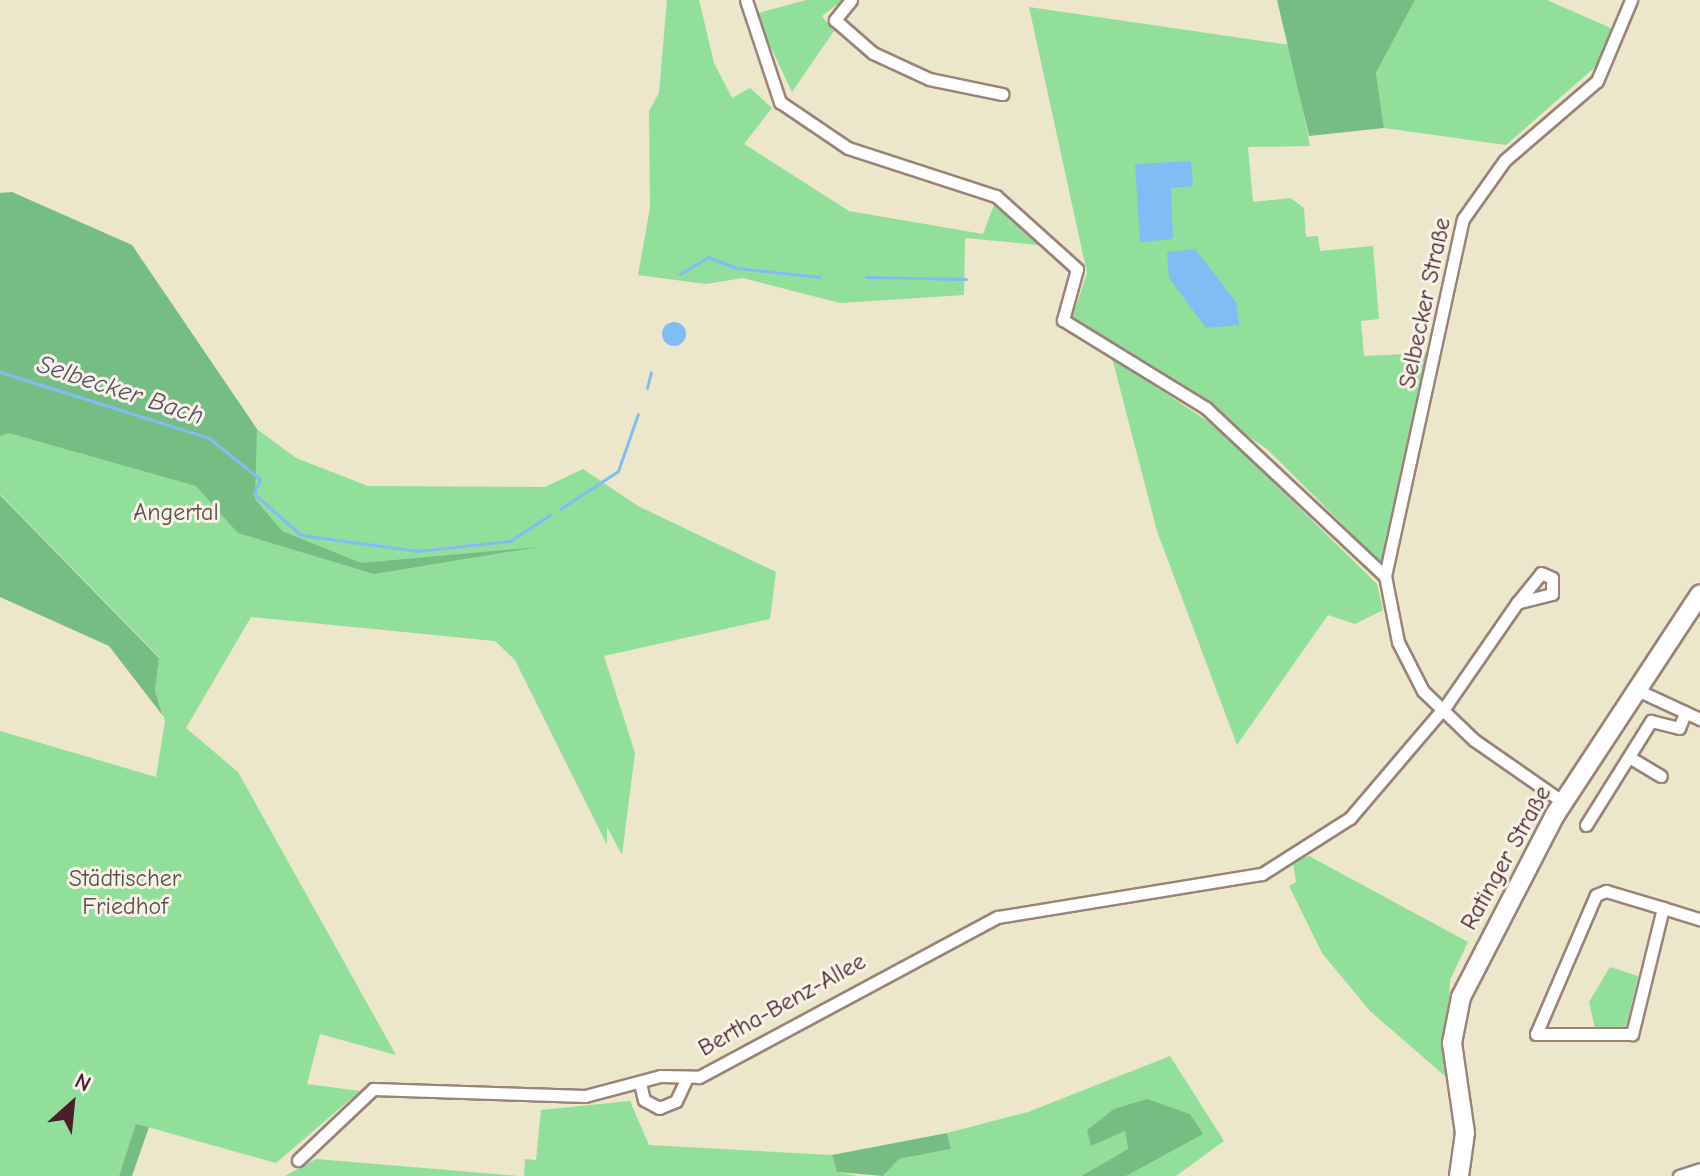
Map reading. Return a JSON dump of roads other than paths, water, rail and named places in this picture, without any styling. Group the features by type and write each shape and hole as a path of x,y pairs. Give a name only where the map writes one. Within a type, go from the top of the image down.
{"main road":[{"name":"Ratinger Straße","path":"1459,1176 1465,1133 1452,1060 1456,1013 1563,802 1700,594"}],"street":[{"path":"746,0 780,102 848,148 996,196 1077,269 1063,320 1206,408 1385,576"},
{"path":"851,0 835,20 873,53 929,79 1002,94"},
{"name":"Selbecker Straße","path":"1563,802 1441,711 1407,665 1385,576 1463,219 1505,160 1597,81 1631,0"},
{"name":"Bertha-Benz-Allee","path":"298,1160 380,1087 572,1096 660,1076 686,1080 969,927 1060,902 1255,876 1350,818 1441,711 1517,603"},
{"path":"1635,689 1700,719"},
{"path":"1586,825 1651,721 1679,728 1685,713"},
{"path":"1629,757 1661,776"},
{"path":"1663,908 1632,1034 1536,1034 1596,895 1663,908 1700,919"},
{"path":"640,1083 644,1100 659,1108 676,1101 686,1080"},
{"path":"1679,1176 1700,1169"}],"water":[{"path":"1191,161 1193,186 1171,188 1173,239 1140,242 1135,164"},
{"path":"1195,249 1236,302 1239,325 1206,328 1169,278 1167,252"},
{"path":"674,322 683,325 686,334 683,343 674,346 665,343 662,334 665,325"}],"waterway":[{"name":"Selbecker Bach","path":"680,274 708,257 736,268 820,277"},
{"name":"Selbecker Bach","path":"866,277 966,279"},
{"name":"Selbecker Bach","path":"0,372 209,438 260,479 254,494 301,535 418,551 510,541 550,515"},
{"name":"Selbecker Bach","path":"647,388 651,372"},
{"name":"Selbecker Bach","path":"560,509 618,471 638,414"}],"park label":[{"name":"Angertal","path":"176,513"},
{"name":"Städtischer Friedhof","path":"125,893"}]}
